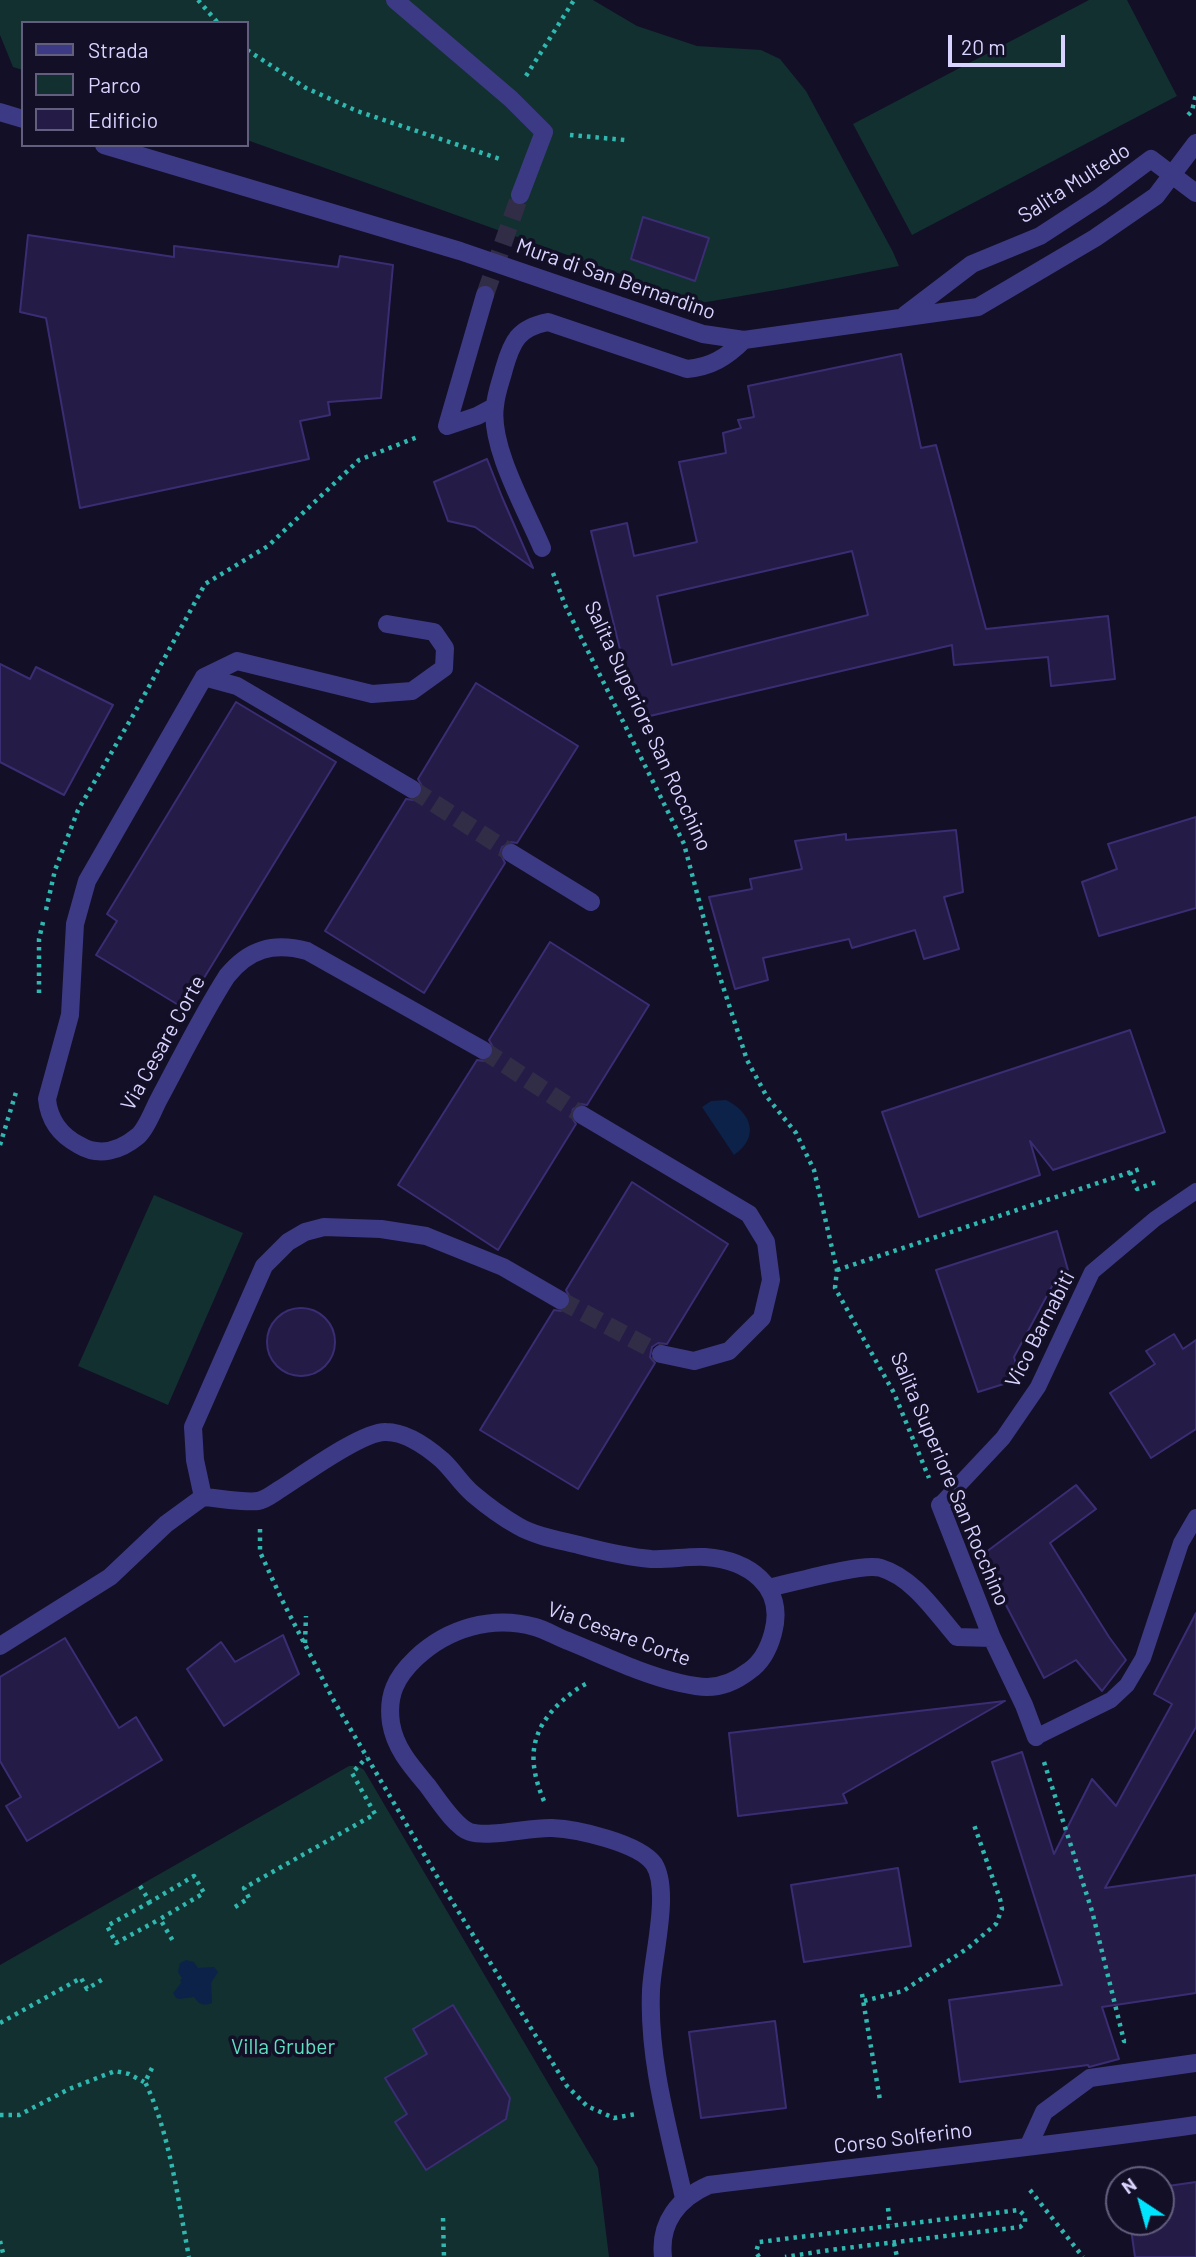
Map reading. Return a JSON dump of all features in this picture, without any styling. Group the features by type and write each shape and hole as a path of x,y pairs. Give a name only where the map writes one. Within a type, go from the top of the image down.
{"street":[{"path":"394,0 511,99 544,132 520,195"},
{"path":"0,112 21,118"},
{"name":"Mura di San Bernardino","path":"111,147 460,251 703,334 744,340 978,307 1095,238 1156,196 1196,143"},
{"name":"Salita Multedo","path":"902,317 972,264 1040,236 1152,159 1196,193"},
{"path":"485,295 447,426 494,407"},
{"path":"542,548 498,445 494,407 511,345 520,334 534,325 548,322 687,369 703,368 718,361 744,340"},
{"path":"204,677 237,661 372,694 412,691 444,668 445,648 434,632 387,624"},
{"path":"204,677 237,685 411,789"},
{"name":"Via Cesare Corte","path":"204,677 87,881 75,924 71,1015 47,1099 48,1113 57,1128 69,1140 99,1153 111,1152 139,1135 226,976 239,961 257,951 274,947 289,946 307,951 483,1050"},
{"path":"511,853 591,902"},
{"path":"582,1115 749,1214 766,1242 771,1280 762,1318 729,1351 694,1361 661,1354"},
{"path":"203,1497 195,1460 193,1427 264,1266 288,1242 305,1232 324,1227 382,1229 426,1236 503,1267 560,1300"},
{"path":"0,1646 110,1577 166,1524 203,1497 260,1502 353,1442 372,1433 390,1431 409,1438 441,1460 470,1492 522,1529 629,1557 671,1560 706,1558 742,1566 760,1577 769,1588 857,1569 879,1567 902,1578 957,1637 992,1638"},
{"name":"Salita Superiore San Rocchino","path":"940,1505 992,1638 1036,1737"},
{"name":"Via Cesare Corte","path":"684,2198 665,2113 650,2018 651,1984 661,1903 659,1874 653,1863 630,1846 554,1828 468,1832 456,1822 408,1762 395,1739 389,1709 390,1697 399,1676 419,1655 434,1643 478,1624 514,1623 535,1627 665,1679 703,1688 721,1686 736,1681 756,1666 766,1650 774,1630 775,1609 769,1588"},
{"path":"1029,2145 1044,2112 1090,2078 1196,2063"},
{"name":"Corso Solferino","path":"684,2198 709,2185 1029,2145 1085,2141 1196,2125"},
{"path":"663,2257 663,2234 673,2210 684,2198"}],"lane":[{"name":"Vico Barnabiti","path":"940,1505 1003,1438 1038,1387 1093,1272 1154,1219 1196,1191"},
{"path":"1036,1737 1111,1700 1127,1685 1143,1658 1181,1544 1196,1517"}],"path":[{"path":"198,0 216,21"},
{"path":"511,99 574,0"},
{"path":"248,51 306,88 357,111 530,169"},
{"path":"544,132 625,140"},
{"name":"Salita Superiore San Rocchino","path":"542,548 565,605 684,844 716,965 747,1060 767,1097 796,1133 814,1170 837,1270 835,1288 894,1393 940,1505"},
{"path":"837,1270 1140,1169"},
{"path":"261,1552 305,1645 367,1757 445,1890 567,2086 587,2106 614,2118 665,2113"},
{"path":"305,1645 306,1616"},
{"path":"554,1828 536,1781 534,1748 539,1729 552,1710 584,1684 628,1666"},
{"path":"1036,1737 1092,1910 1124,2041"},
{"path":"235,1907 249,1898 244,1888 375,1814 352,1773 367,1757"},
{"name":"Corso Solferino","path":"880,2100 863,1997 902,1991 968,1948 996,1924 1002,1909 973,1822"},
{"path":"194,1876 204,1893 160,1919 116,1942 107,1926 194,1876"},
{"path":"140,1886 150,1902"},
{"path":"160,1919 173,1941"},
{"path":"0,2023 81,1978 87,1989 103,1979"},
{"path":"145,2082 152,2068"},
{"path":"0,2115 19,2115 69,2089 115,2071 145,2082 162,2124 189,2257"},
{"path":"1030,2190 1083,2257"},
{"path":"888,2207 890,2225"},
{"path":"760,2257 756,2252 759,2242 1019,2210 1025,2216 1025,2223 1020,2227 785,2257"},
{"path":"443,2218 444,2257"},
{"path":"0,2241 5,2257"},
{"path":"894,2243 897,2257"}],"green space":[{"path":"0,0 593,0 637,26 697,46 761,50 780,59 806,91 899,266 701,303 248,140 248,21 21,21 21,69 13,67 0,35"},
{"path":"1089,0 1127,0 1177,96 912,235 853,124"},
{"path":"154,1195 243,1233 168,1405 78,1366"},
{"name":"Villa Gruber","path":"349,1766 358,1766 364,1770 598,2168 609,2257 0,2257 0,1965"}],"water":[{"path":"726,1100 742,1112 750,1126 747,1141 734,1155 702,1107 711,1101"},
{"path":"186,1960 194,1962 198,1968 214,1967 218,1972 211,1983 212,2003 202,2004 194,1997 176,1998 173,1993 182,1978 178,1972 180,1963"}],"building":[{"path":"643,217 709,238 695,281 631,259"},
{"path":"28,235 174,257 174,246 338,267 340,256 393,265 381,398 328,402 330,415 300,421 309,459 80,508 46,318 20,312"},
{"path":"901,354 921,448 936,445 986,629 1108,616 1115,679 1051,686 1048,657 954,665 952,645 637,719 591,531 627,523 634,556 697,542 679,462 726,453 723,433 741,428 738,420 754,417 748,386","holes":["852,551 868,615 672,665 657,596"]},
{"path":"487,459 533,568 475,527 448,521 434,482"},
{"path":"0,664 30,679 36,667 113,705 64,795 0,762"},
{"path":"476,683 578,746 517,843 511,842 502,847 500,853 505,863 424,993 325,931 406,799 413,800 421,795 423,788 418,779"},
{"path":"236,702 336,762 185,1009 96,955 117,921 107,914"},
{"path":"1196,817 1196,908 1099,936 1082,882 1117,869 1108,844"},
{"path":"956,830 963,892 944,897 959,949 924,959 915,930 852,948 849,939 763,958 768,980 735,989 709,897 752,889 750,879 802,869 795,841 846,834 846,840"},
{"path":"550,942 649,1005 587,1105 581,1104 573,1109 571,1116 576,1124 498,1250 398,1185 477,1060 484,1061 493,1056 494,1049 489,1040"},
{"path":"1130,1030 1165,1132 1053,1170 1030,1141 1040,1175 919,1217 882,1112"},
{"path":"632,1182 728,1244 667,1344 658,1343 652,1347 650,1357 655,1363 578,1489 480,1430 554,1310 561,1311 569,1306 571,1299 566,1290"},
{"path":"1057,1231 1068,1270 1057,1277 1014,1357 1020,1379 978,1392 936,1270"},
{"path":"294,1308 308,1308 320,1313 330,1323 335,1342 330,1361 320,1371 308,1376 294,1376 282,1371 272,1361 267,1349 267,1335 272,1323 282,1313"},
{"path":"1174,1334 1183,1349 1196,1340 1196,1429 1151,1458 1110,1393 1155,1364 1146,1351"},
{"path":"1076,1485 1096,1509 1050,1543 1126,1660 1102,1691 1076,1660 1044,1678 995,1584 993,1586 978,1558"},
{"path":"1196,1613 1196,1727 1105,1888 1196,1875 1196,1993 1102,2007 1119,2059 1089,2067 1088,2065 960,2082 949,2000 1062,1985 992,1762 1022,1752 1054,1854 1092,1779 1116,1806 1172,1704 1154,1694"},
{"path":"283,1635 299,1674 224,1726 187,1669 221,1642 235,1662"},
{"path":"65,1638 119,1728 136,1717 162,1760 27,1841 6,1806 21,1797 0,1761 0,1677"},
{"path":"1005,1701 843,1794 847,1803 738,1816 729,1733"},
{"path":"898,1868 911,1946 804,1962 791,1885"},
{"path":"453,2005 510,2098 506,2119 426,2170 395,2122 407,2114 385,2078 427,2054 413,2029"},
{"path":"775,2021 786,2108 701,2118 689,2032"},
{"path":"1196,2182 1196,2257 1135,2257 1132,2236 1175,2236 1175,2185"}],"tunnel":[{"path":"485,295 520,195"},
{"path":"412,789 511,853"},
{"path":"483,1050 582,1115"},
{"path":"560,1300 661,1354"}]}
